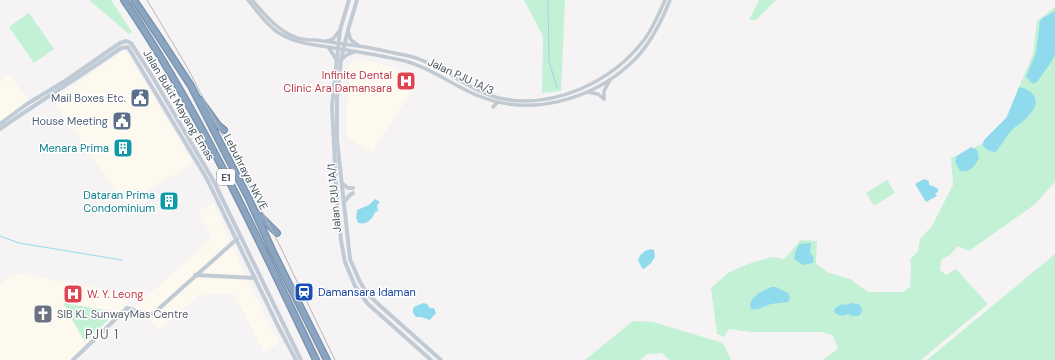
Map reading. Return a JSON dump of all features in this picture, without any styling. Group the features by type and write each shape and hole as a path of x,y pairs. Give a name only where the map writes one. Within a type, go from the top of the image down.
{"highway":[{"name":"Lebuhraya NKVE","path":"124,0 183,94 249,220 316,360"},
{"name":"Lebuhraya NKVE","path":"134,0 191,86 252,206 327,360"},
{"path":"191,86 210,114 224,130"},
{"path":"252,206 277,233"}],"main road":[{"name":"Jalan PJU 1A/1","path":"349,0 340,30 338,46 339,60 336,120 350,258 360,282 367,293 441,360"},
{"name":"Jalan PJU 1A/1","path":"357,0 339,60 332,106 336,185 331,193 336,197 338,202 343,253 355,286 368,304 431,360"},
{"name":"Jalan Bukit Mayang Emas","path":"0,124 120,43 126,41 131,43 196,149 213,180 301,360"},
{"name":"Jalan Bukit Mayang Emas","path":"0,129 121,48 126,46 130,48 218,199 236,239 296,360"},
{"path":"195,158 197,154 196,149"},
{"path":"213,180 218,199 225,204"},
{"path":"343,184 353,191 344,202"},
{"path":"74,360 127,308 151,315 236,239"},
{"path":"195,275 255,278"},
{"path":"418,340 421,344 421,352"}],"street":[{"path":"248,0 266,22 279,33 299,43 328,47 338,46"},
{"path":"252,0 275,25 288,33 300,38 326,42 338,46"},
{"name":"Jalan PJU 1A/3","path":"338,46 344,44 359,46 411,57 432,65 481,91 494,96 517,100 540,100 562,96 587,86 626,60 644,40 654,24 665,0"},
{"name":"Jalan PJU 1A/3","path":"338,46 343,50 385,56 414,64 478,96 498,102 519,106 539,105 563,100 598,87 631,63 648,42 661,22 670,0"},
{"path":"326,42 333,39 340,30"},
{"path":"348,30 351,40 359,46"},
{"path":"328,47 339,60 355,51"},
{"path":"587,92 598,94 604,99 604,90 611,79"},
{"path":"587,86 598,87"},
{"path":"493,107 498,102 494,96"}],"shaded area":[{"path":"123,51 126,51 193,163 125,204 53,100"},
{"path":"355,59 383,64 419,79 373,152 347,137 349,65"},
{"path":"10,74 29,102 0,122 0,81"},
{"path":"213,203 248,281 279,343 264,352 234,294 200,295 158,330 150,320 127,314 212,238 198,210"},
{"path":"17,273 129,294 123,309 70,360 0,360 0,286 8,277"}],"green space":[{"path":"89,0 111,0 132,32 129,34"},
{"path":"524,0 565,0 561,91 542,93 543,36"},
{"path":"759,0 776,0 756,20 749,20"},
{"path":"1055,7 1055,182 1034,205 969,251 958,246 950,255 941,260 940,270 946,275 956,269 988,304 921,360 823,360 838,349 833,335 821,332 751,332 729,329 724,337 717,334 711,288 728,273 748,264 772,257 784,259 801,240 817,241 816,264 829,273 850,279 868,292 903,292 910,287 910,260 918,251 920,239 932,226 953,185 951,158 980,145 1006,118 1033,54 1037,21"},
{"path":"29,13 54,49 34,63 9,27"},
{"path":"887,180 895,193 874,206 866,193"},
{"path":"1055,254 1055,360 927,360"},
{"path":"63,303 117,312 85,342"},
{"path":"633,321 653,322 723,343 731,360 669,360 662,353 647,354 640,360 585,360"}],"water":[{"path":"1055,11 1055,54 1052,61 1037,82 1033,84 1026,77 1036,53 1040,21"},
{"path":"1019,87 1029,91 1035,97 1036,101 1034,109 1026,119 1011,131 996,152 989,151 983,146 984,140 1007,117"},
{"path":"971,147 977,150 979,158 972,169 960,171 955,162 957,156"},
{"path":"924,179 929,181 929,185 938,189 938,192 935,193 937,196 926,202 915,184"},
{"path":"375,199 380,202 377,205 378,211 375,212 369,221 358,223 356,218 357,210 369,205"},
{"path":"811,243 810,253 814,257 813,263 803,265 794,259 795,253 799,244"},
{"path":"651,249 654,250 655,257 644,269 638,260 643,253"},
{"path":"771,287 776,287 788,293 790,298 788,302 751,309 750,305 753,298"},
{"path":"423,303 427,304 430,308 434,308 436,313 430,320 416,317 414,314 414,307"},
{"path":"851,303 859,304 862,309 859,316 852,316 848,314 841,316 834,312 835,308 842,304 846,305"}],"waterway":[{"path":"548,0 549,61 557,87"},
{"path":"0,236 19,243 122,260"}],"tram line":[{"path":"147,0 187,67 278,242 335,360"}],"place":[{"name":"Infinite Dental Clinic Ara Damansara","path":"406,81"},
{"name":"Mail Boxes Etc.","path":"140,98"},
{"name":"House Meeting","path":"122,121"},
{"name":"Menara Prima","path":"123,148"},
{"name":"Dataran Prima Condominium","path":"169,201"},
{"name":"Damansara Idaman","path":"304,292"},
{"name":"W. Y. Leong","path":"73,294"},
{"name":"SIB KL SunwayMas Centre","path":"43,314"}],"district":[{"name":"PJU 1","path":"102,334"}]}
